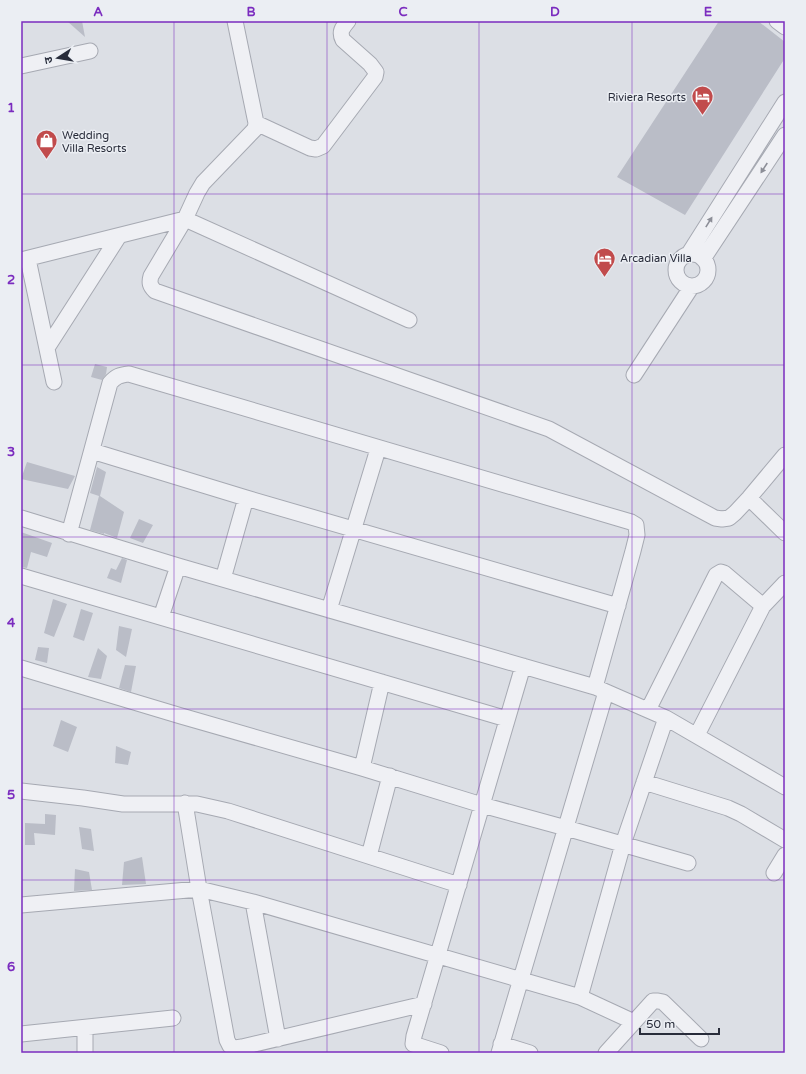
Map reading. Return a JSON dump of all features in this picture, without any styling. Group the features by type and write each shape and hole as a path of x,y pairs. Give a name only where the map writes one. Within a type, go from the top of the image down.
{"street":[{"path":"235,21 256,123 252,132 203,183 185,219 151,276 149,282 155,291 549,429 715,518 729,518 749,498 785,455"},
{"path":"256,123 310,148 316,149 323,146 375,77 376,72 370,64 343,40 341,36 341,30 348,21"},
{"path":"778,21 785,27"},
{"path":"21,66 90,51"},
{"path":"688,255 694,255 703,259 707,269 705,279 702,283 692,286 683,284 679,280 676,270 679,260 688,255 785,102"},
{"path":"703,259 782,140 765,133"},
{"path":"54,382 47,348 24,260 185,219 410,320"},
{"path":"47,348 119,236"},
{"path":"634,375 692,286"},
{"path":"69,534 110,383 114,378 129,374 631,522 636,526 637,535 618,606 600,689 566,828 500,1049 530,1053"},
{"path":"329,610 352,529 378,448"},
{"path":"92,451 246,498 618,606"},
{"path":"223,579 246,498"},
{"path":"749,498 785,533"},
{"path":"21,518 69,534 600,689 666,718 785,787"},
{"path":"162,617 178,566"},
{"path":"648,710 718,573 724,573 763,606"},
{"path":"21,576 507,719"},
{"path":"697,735 763,606 785,583"},
{"path":"441,1053 412,1049 523,666"},
{"path":"21,668 390,776 482,805 688,863"},
{"path":"362,768 382,682"},
{"path":"580,997 623,844 666,718"},
{"path":"370,856 390,776"},
{"path":"644,782 728,808 742,814 785,840"},
{"path":"21,792 84,798 123,804 197,804 228,811 459,885"},
{"path":"185,803 199,889 227,1040 230,1046 235,1048 242,1047 424,1004"},
{"path":"774,873 785,855"},
{"path":"21,905 199,889 252,902 580,997 634,1022"},
{"path":"252,902 278,1039"},
{"path":"606,1053 650,1004 653,1001 658,1000 663,1002 701,1039"},
{"path":"21,1034 173,1018"},
{"path":"85,1028 85,1053"}],"building":[{"path":"67,21 82,21 85,37"},
{"name":"Riviera Resorts","path":"719,21 758,21 785,42 785,58 685,215 617,177"},
{"path":"95,364 107,367 106,374 102,380 91,377"},
{"path":"27,462 75,476 68,489 21,479"},
{"path":"97,467 106,472 100,496 124,512 117,538 90,530 99,496 90,493"},
{"path":"139,519 153,525 143,543 130,538"},
{"path":"21,532 52,543 47,557 31,552 27,568 21,567"},
{"path":"122,558 127,560 121,583 107,578 111,568 116,570"},
{"path":"53,599 67,604 54,637 44,633"},
{"path":"81,609 93,613 84,641 73,637"},
{"path":"119,626 132,629 126,657 116,650"},
{"path":"38,647 49,648 47,663 35,660"},
{"path":"98,648 107,656 101,679 88,677"},
{"path":"125,665 136,666 131,692 119,688"},
{"path":"61,720 77,727 68,752 53,746"},
{"path":"116,746 131,752 128,765 115,763"},
{"path":"45,814 56,815 55,835 34,833 35,845 25,845 25,823 45,824"},
{"path":"79,827 91,829 94,851 82,849"},
{"path":"142,857 146,884 122,885 124,862"},
{"path":"75,869 89,872 92,890 74,891"}],"place":[{"name":"Riviera Resorts","path":"702,116"},
{"name":"Wedding Villa Resorts","path":"46,160"},
{"name":"Arcadian Villa","path":"604,278"}]}
